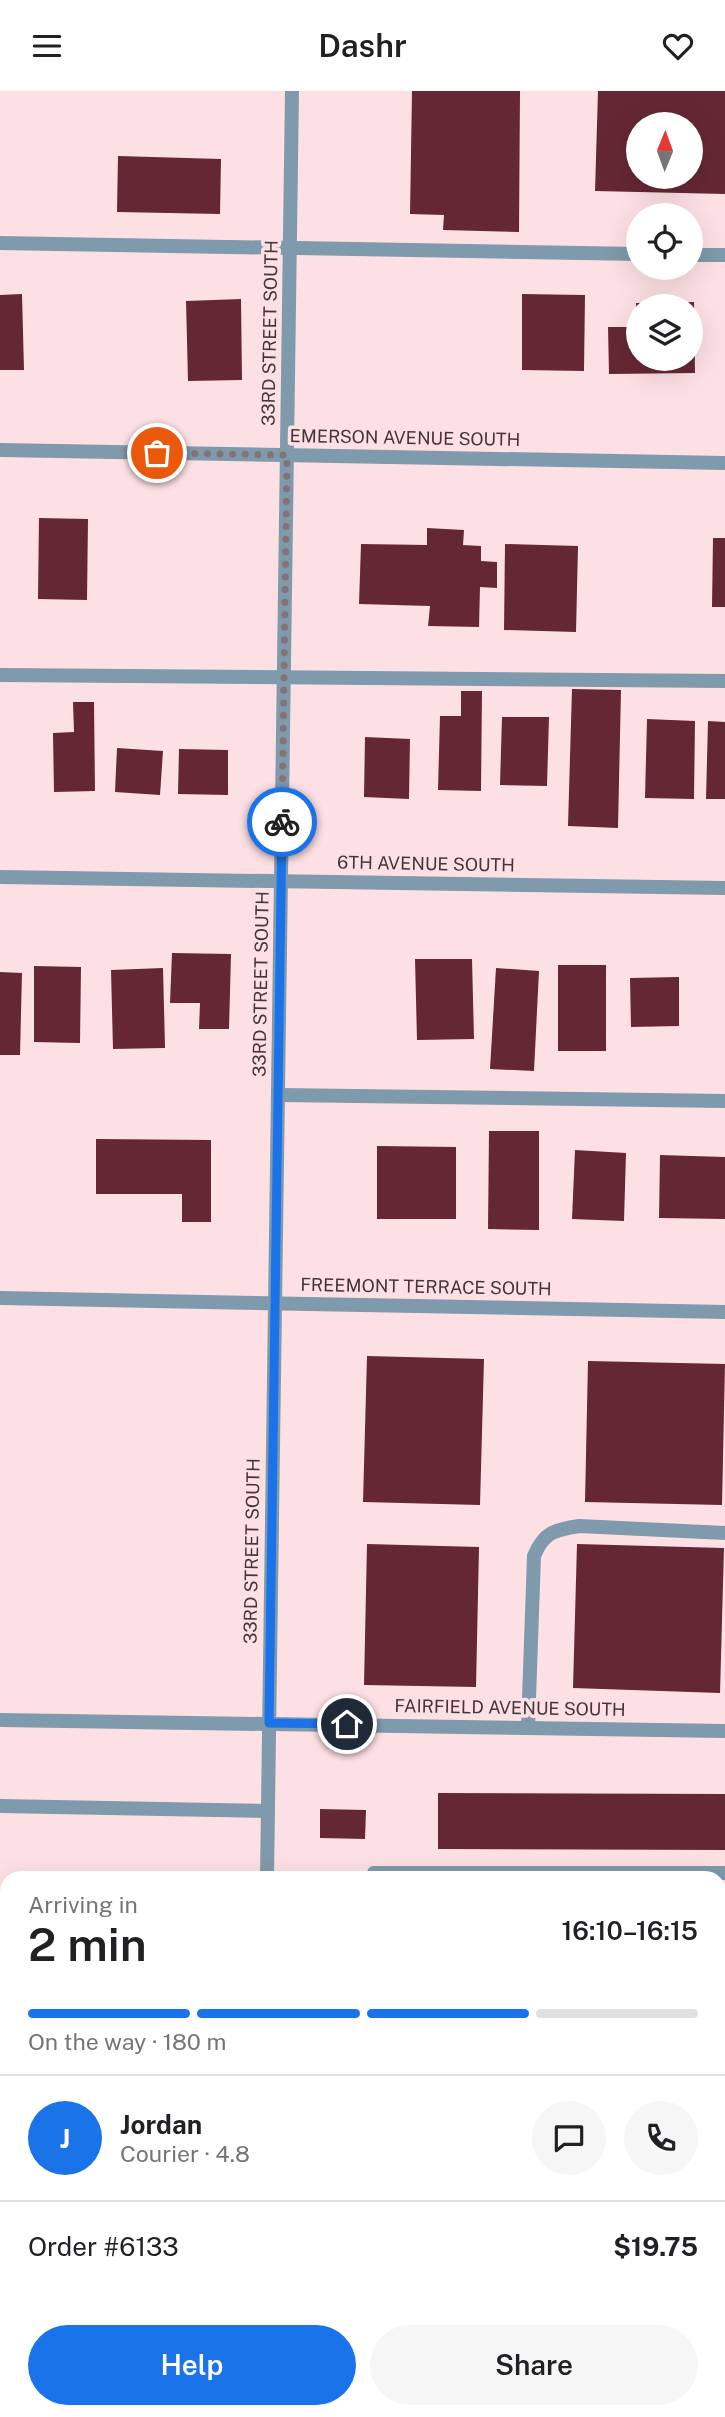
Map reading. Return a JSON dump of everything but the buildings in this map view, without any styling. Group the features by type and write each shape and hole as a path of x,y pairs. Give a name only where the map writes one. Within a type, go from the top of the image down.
{"street":[{"name":"33RD STREET SOUTH","path":"267,1871 292,91"},
{"path":"0,243 626,254"},
{"path":"703,255 725,255"},
{"name":"EMERSON AVENUE SOUTH","path":"0,450 725,463"},
{"path":"0,675 725,681"},
{"name":"6TH AVENUE SOUTH","path":"0,877 725,888"},
{"path":"278,1095 725,1101"},
{"name":"FREEMONT TERRACE SOUTH","path":"0,1298 725,1312"},
{"path":"528,1727 534,1556 540,1540 557,1529 579,1526 725,1533"},
{"name":"FAIRFIELD AVENUE SOUTH","path":"0,1720 725,1731"},
{"path":"0,1806 268,1811"}],"way so far":[{"path":"157,453 287,455 282,822"}],"route":[{"path":"282,822 269,1723 347,1724"}]}
